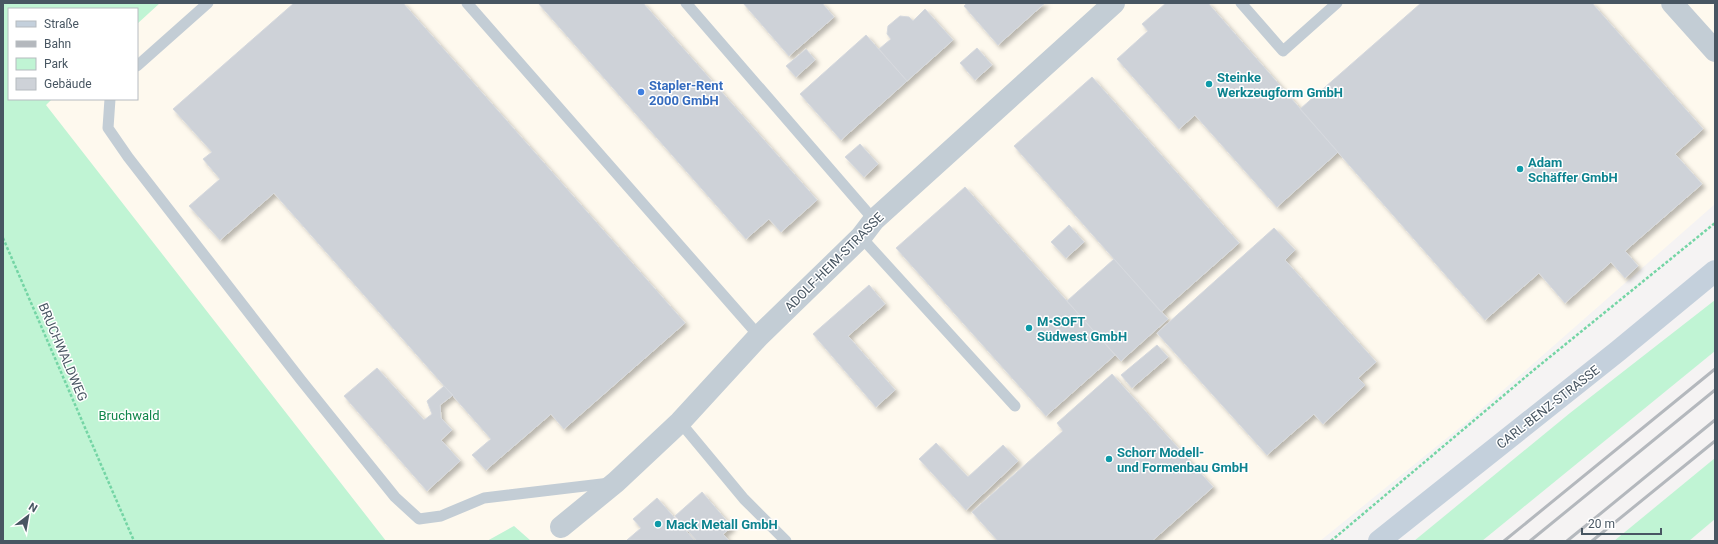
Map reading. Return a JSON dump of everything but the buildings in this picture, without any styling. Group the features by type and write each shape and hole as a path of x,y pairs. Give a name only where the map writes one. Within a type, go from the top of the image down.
{"street":[{"name":"ADOLF-HEIM-STRASSE","path":"561,527 616,482 680,422 759,336 860,237 874,220 1114,3"},
{"path":"1672,3 1715,51"},
{"name":"CARL-BENZ-STRASSE","path":"1379,541 1612,356 1715,271"}],"lane":[{"path":"138,65 208,3"},
{"path":"467,3 759,336"},
{"path":"686,3 874,220"},
{"path":"1241,3 1284,51 1337,3"},
{"path":"110,100 108,128 128,157 306,386 395,497 420,519 441,516 484,498 616,482"},
{"path":"860,237 1014,406"},
{"path":"680,422 744,499 786,541"}],"path":[{"path":"1331,541 1535,369 1715,223"},
{"name":"BRUCHWALDWEG","path":"3,238 134,541"}],"shaded area":[{"path":"158,3 1715,3 1715,204 1469,420 1320,541 531,541 514,526 487,541 386,541 45,105 51,100 138,100 138,21"}],"green space":[{"name":"Bruchwald","path":"3,3 160,3 138,23 138,8 8,8 8,100 51,100 46,105 386,541 3,541"},
{"path":"1715,300 1715,351 1482,541 1414,541 1570,413"},
{"path":"1715,458 1715,519 1689,541 1614,541"},
{"path":"514,526 531,541 487,541"}],"railway":[{"path":"1504,541 1715,369"},
{"path":"1530,541 1715,390"},
{"path":"1567,541 1715,420"},
{"path":"1592,541 1715,441"}],"place":[{"name":"Steinke Werkzeugform GmbH","path":"1209,84"},
{"name":"Stapler-Rent 2000 GmbH","path":"641,92"},
{"name":"Adam Schäffer GmbH","path":"1520,169"},
{"name":"M•SOFT Südwest GmbH","path":"1029,328"},
{"name":"Schorr Modell- und Formenbau GmbH","path":"1109,459"},
{"name":"Mack Metall GmbH","path":"658,524"}]}
